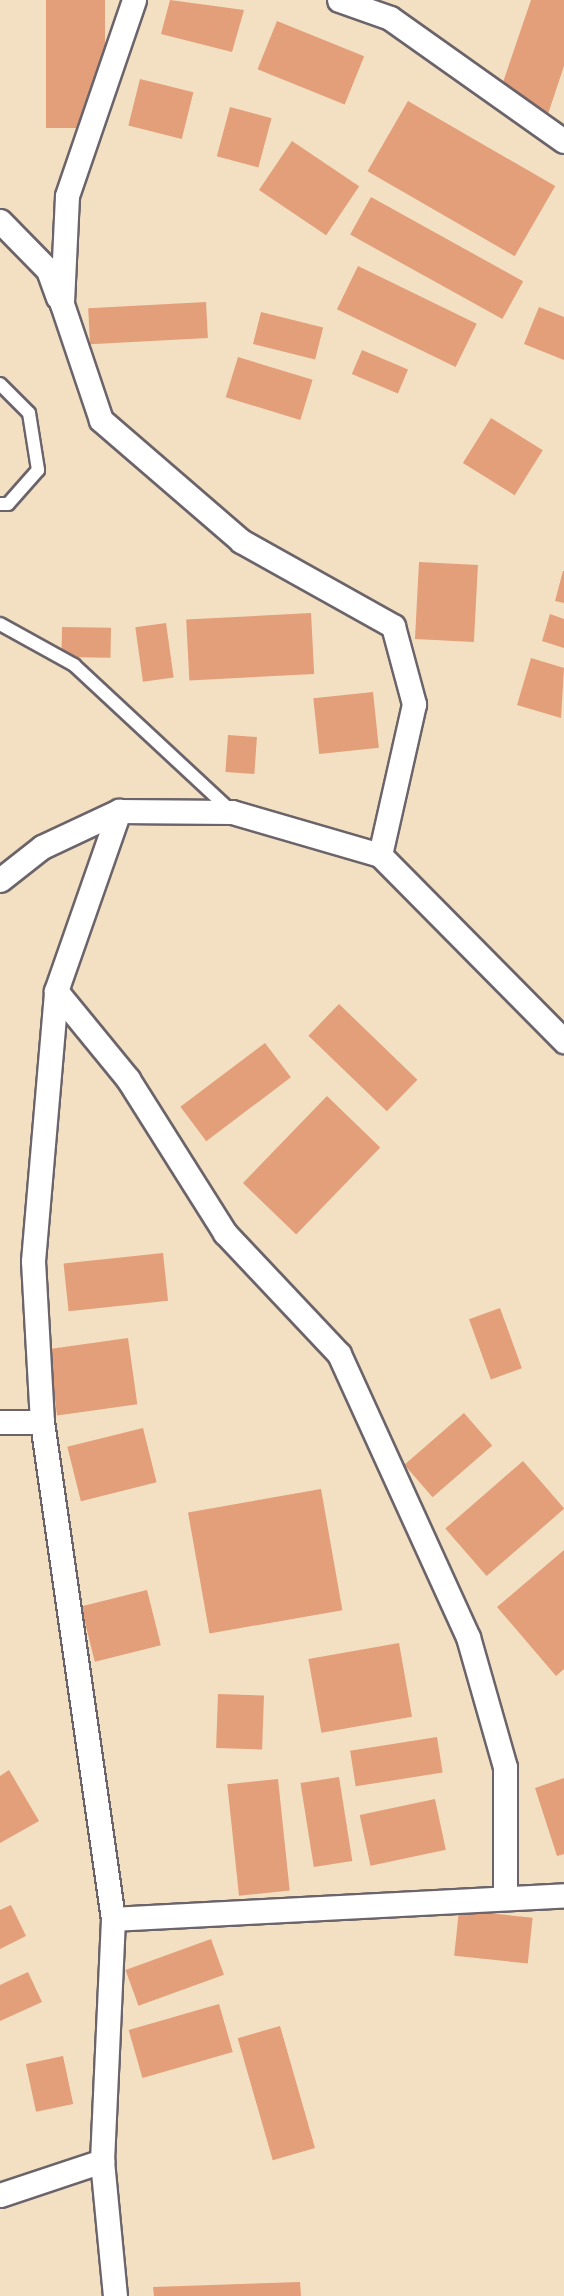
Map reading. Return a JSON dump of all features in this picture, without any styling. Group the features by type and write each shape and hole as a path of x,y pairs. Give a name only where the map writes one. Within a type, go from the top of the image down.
{"street":[{"path":"101,420 62,304 68,196 134,0"},
{"path":"338,0 390,18 564,141"},
{"path":"0,222 48,270 101,420 241,541 393,626 414,704 380,855"},
{"path":"0,880 42,847 119,811 232,812 380,855 564,1041"},
{"path":"114,2296 102,2161 113,1919 42,1422 33,1261 56,991 119,811"},
{"path":"56,991 128,1079 225,1233 339,1354 468,1637 505,1767 506,1898"},
{"path":"0,1422 42,1422"},
{"path":"113,1919 564,1895"},
{"path":"0,2195 102,2161"}],"lane":[{"path":"0,384 29,413 38,470 8,504 0,504"},
{"path":"0,624 74,665 232,812"}],"building":[{"path":"46,0 105,0 105,128 46,128"},
{"path":"170,0 244,10 232,52 161,34"},
{"path":"531,0 564,0 564,66 548,114 498,97"},
{"path":"277,21 364,56 345,104 258,69"},
{"path":"140,79 193,92 182,139 128,126"},
{"path":"408,101 555,186 515,256 368,171"},
{"path":"230,107 272,118 258,167 217,156"},
{"path":"292,141 359,186 326,235 259,190"},
{"path":"371,197 523,281 502,319 350,235"},
{"path":"358,266 477,324 456,367 337,309"},
{"path":"206,302 208,338 90,344 88,308"},
{"path":"539,307 564,317 564,360 524,344"},
{"path":"261,312 323,327 315,360 253,344"},
{"path":"362,350 408,370 398,393 352,374"},
{"path":"238,357 313,380 300,420 226,397"},
{"path":"491,418 543,450 515,495 463,463"},
{"path":"419,562 478,565 474,642 415,639"},
{"path":"564,571 564,603 555,601"},
{"path":"311,613 314,674 189,680 186,620"},
{"path":"550,614 564,619 564,648 542,641"},
{"path":"166,623 174,677 143,682 135,627"},
{"path":"62,627 111,628 110,658 61,657"},
{"path":"531,658 564,668 561,718 517,705"},
{"path":"373,692 379,748 319,754 313,698"},
{"path":"228,735 257,737 254,774 225,772"},
{"path":"339,1004 417,1080 387,1111 308,1036"},
{"path":"265,1043 291,1077 206,1141 180,1107"},
{"path":"327,1096 380,1147 296,1234 243,1183"},
{"path":"163,1253 168,1301 69,1311 64,1263"},
{"path":"500,1308 522,1368 491,1379 469,1319"},
{"path":"128,1338 137,1404 57,1416 48,1349"},
{"path":"464,1413 492,1445 433,1497 404,1465"},
{"path":"143,1428 157,1482 81,1501 67,1447"},
{"path":"523,1461 564,1509 487,1576 445,1529"},
{"path":"321,1489 342,1610 209,1634 188,1512"},
{"path":"564,1550 564,1669 556,1676 497,1607"},
{"path":"147,1590 161,1645 95,1662 81,1606"},
{"path":"399,1643 412,1717 321,1733 308,1659"},
{"path":"218,1694 264,1696 262,1750 216,1748"},
{"path":"437,1737 443,1773 356,1786 350,1751"},
{"path":"9,1770 39,1821 0,1843 0,1776"},
{"path":"339,1777 352,1861 314,1867 300,1783"},
{"path":"564,1778 564,1854 557,1856 535,1788"},
{"path":"278,1779 290,1890 239,1896 227,1784"},
{"path":"435,1799 446,1850 370,1866 360,1815"},
{"path":"11,1905 26,1936 0,1949 0,1910"},
{"path":"459,1910 533,1918 528,1963 454,1956"},
{"path":"211,1939 224,1975 138,2006 125,1970"},
{"path":"28,1972 42,2002 0,2021 0,1985"},
{"path":"219,2004 233,2052 142,2078 129,2030"},
{"path":"280,2026 315,2148 273,2160 238,2038"},
{"path":"63,2056 73,2104 36,2112 26,2064"},
{"path":"300,2282 301,2296 154,2296 153,2287"}]}
